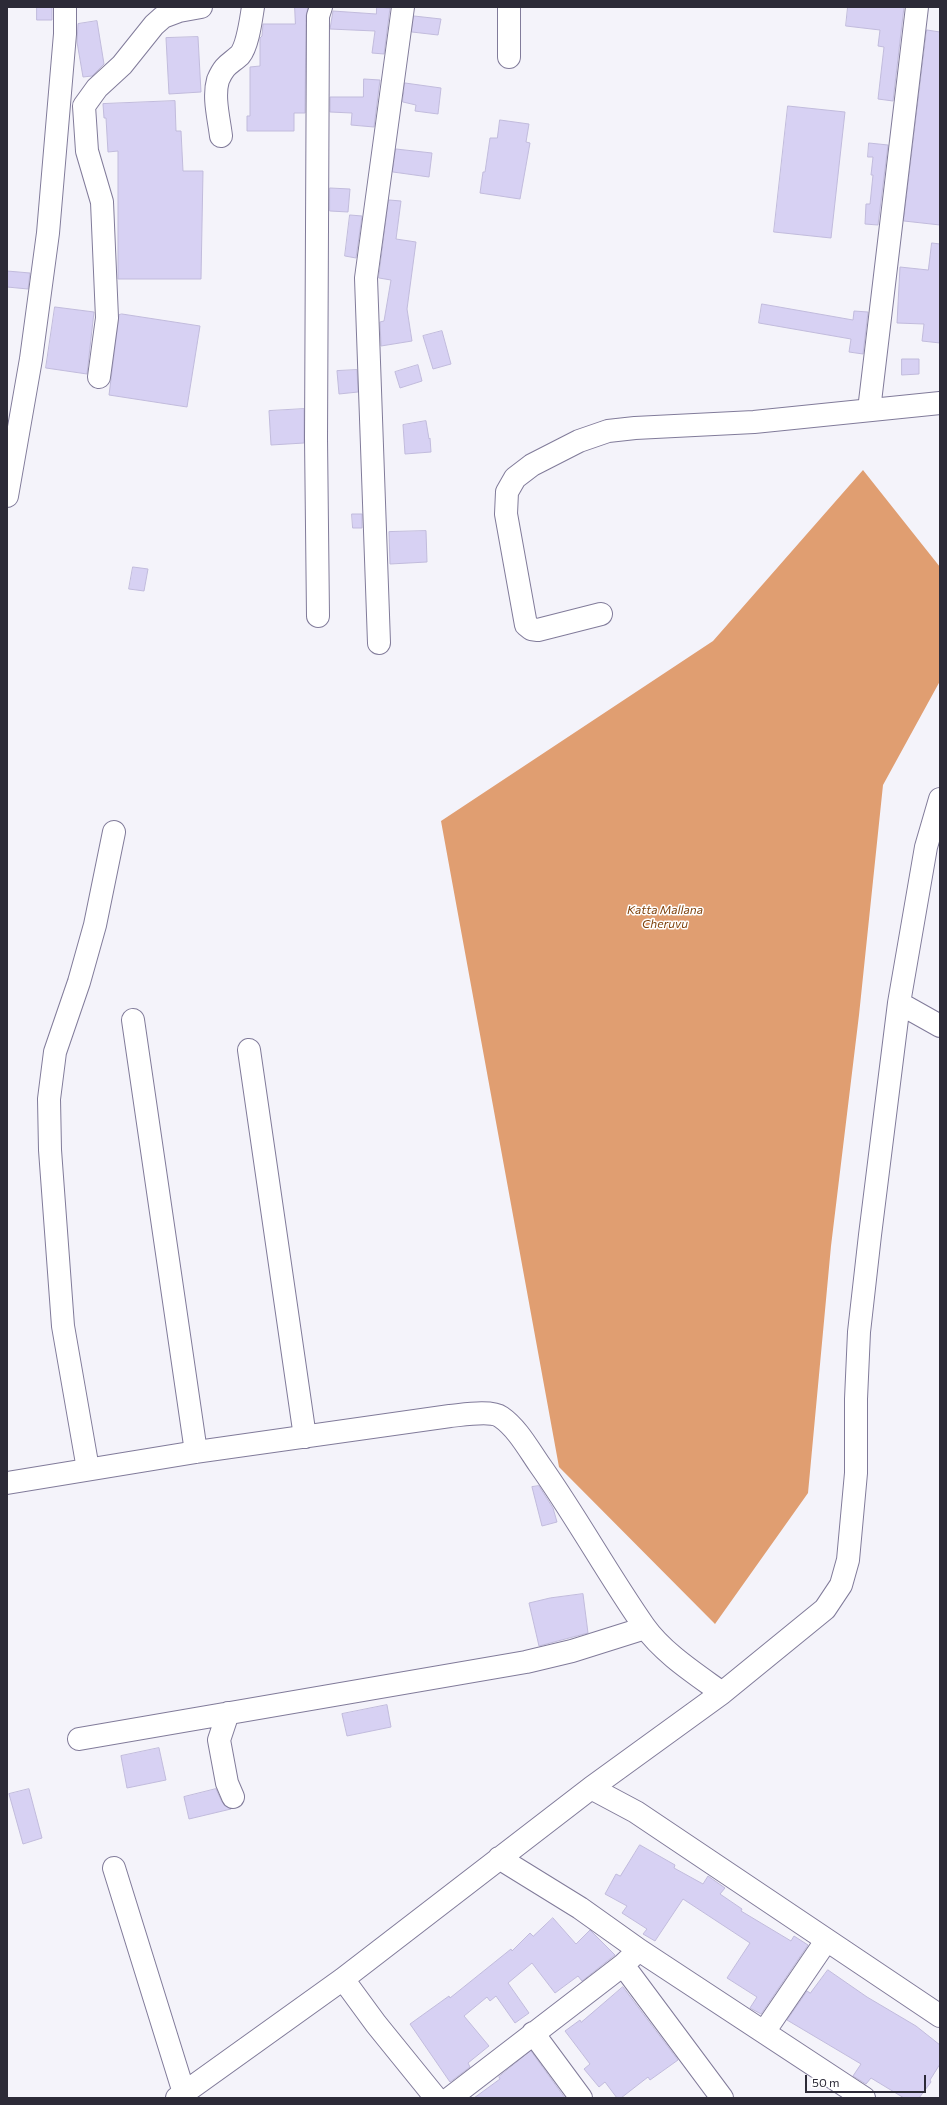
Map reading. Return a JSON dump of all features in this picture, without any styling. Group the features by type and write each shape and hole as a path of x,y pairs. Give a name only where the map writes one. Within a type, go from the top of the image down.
{"street":[{"path":"7,496 31,359 48,233 66,34 65,7"},
{"path":"99,377 107,318 102,202 87,151 84,106 97,88 122,65 154,24 163,16 201,7"},
{"path":"221,136 216,95 218,81 226,64 240,54 249,33 253,7"},
{"path":"318,616 316,438 318,16 321,7"},
{"path":"379,643 366,278 403,7"},
{"path":"509,7 509,56"},
{"path":"869,410 917,7"},
{"path":"601,614 538,630 531,629 526,625 506,514 507,492 515,478 532,465 579,441 608,431 635,428 754,422 940,402"},
{"path":"114,1868 180,2096 343,1979 591,1788 722,1693 825,1609 841,1584 848,1560 856,1473 856,1399 859,1332 899,1003 926,846 940,799"},
{"path":"88,1469 63,1326 50,1150 49,1099 55,1052 79,982 95,926 114,832"},
{"path":"899,1003 940,1026"},
{"path":"133,1020 196,1452"},
{"path":"249,1050 305,1437"},
{"path":"7,1483 196,1452 450,1416 481,1413 500,1416 516,1431 567,1503 598,1556 645,1628 680,1662 722,1693"},
{"path":"79,1739 526,1662 572,1651 645,1628"},
{"path":"228,1713 219,1740 227,1783 233,1797"},
{"path":"591,1788 636,1812 826,1941 940,2016"},
{"path":"499,1858 580,1908 639,1950 864,2098"},
{"path":"764,2032 826,1941"},
{"path":"450,2098 622,1966 639,1950"},
{"path":"622,1966 722,2098"},
{"path":"343,1979 376,2024 436,2098"},
{"path":"533,2033 582,2098"}],"water":[{"name":"Katta Mallana Cheruvu","path":"863,470 940,567 940,681 883,785 859,1015 831,1246 808,1493 715,1624 559,1467 441,821 713,641"}],"building":[{"path":"37,7 52,7 52,20 37,20"},
{"path":"295,7 308,7 306,16 305,113 294,113 294,131 247,131 247,116 250,116 250,67 260,66 260,38 262,36 263,24 295,24"},
{"path":"377,7 390,8 384,54 372,53 375,31 330,29 333,11 376,14"},
{"path":"848,7 904,7 893,101 878,99 884,47 878,46 880,30 846,26"},
{"path":"414,16 441,19 438,35 412,32"},
{"path":"97,21 104,64 92,76 83,77 77,42 78,24"},
{"path":"927,30 940,32 940,225 904,221"},
{"path":"198,37 201,92 169,94 166,38"},
{"path":"364,79 380,80 374,127 351,125 352,113 330,112 330,97 363,97"},
{"path":"405,83 441,88 438,114 415,111 416,105 403,102"},
{"path":"175,101 176,131 181,131 183,171 203,171 201,279 118,279 118,151 108,152 106,118 104,118 103,104"},
{"path":"788,106 845,112 831,238 774,232"},
{"path":"500,120 529,124 526,142 530,143 520,199 480,193 490,138 497,138"},
{"path":"869,143 888,145 878,225 865,224 866,204 870,204 873,175 871,175 873,157 868,157"},
{"path":"396,149 432,153 429,177 393,172"},
{"path":"330,188 350,189 348,212 330,211"},
{"path":"389,200 401,201 396,239 416,242 407,309 412,341 381,346 380,322 384,321 391,280 379,278"},
{"path":"350,215 362,216 356,258 345,256"},
{"path":"932,243 940,244 940,343 922,341 924,324 897,323 900,267 928,270"},
{"path":"7,271 30,273 28,289 7,287"},
{"path":"762,304 853,320 854,311 868,312 863,354 849,352 851,339 759,323"},
{"path":"55,307 94,312 87,374 46,368"},
{"path":"122,314 200,326 187,407 109,395 119,315"},
{"path":"442,331 451,364 433,369 423,336"},
{"path":"902,359 919,359 919,374 902,375"},
{"path":"418,365 422,381 400,388 395,372"},
{"path":"357,370 358,392 339,394 337,371"},
{"path":"304,409 304,443 271,445 269,411"},
{"path":"426,421 429,439 430,438 431,452 405,454 403,425"},
{"path":"352,514 362,514 362,528 353,528"},
{"path":"426,531 427,562 390,564 389,532"},
{"path":"133,567 148,569 144,591 129,589"},
{"path":"539,1486 553,1508 557,1522 542,1526 532,1487"},
{"path":"583,1594 588,1633 539,1646 529,1603 550,1598"},
{"path":"387,1705 391,1727 347,1736 342,1714"},
{"path":"159,1748 166,1780 127,1788 121,1756"},
{"path":"29,1789 42,1838 23,1844 9,1794"},
{"path":"216,1789 222,1802 231,1809 189,1819 184,1797"},
{"path":"640,1845 675,1865 674,1868 703,1884 708,1876 725,1888 720,1894 742,1909 741,1911 791,1941 794,1936 808,1945 761,2014 750,2008 757,1997 727,1978 750,1943 683,1899 655,1941 643,1934 647,1929 622,1913 627,1906 605,1894 616,1874 620,1876"},
{"path":"553,1918 576,1944 590,1930 615,1955 582,1981 578,1976 555,1993 532,1963 508,1983 529,2013 515,2023 496,1996 490,2001 487,1997 464,2016 489,2046 468,2063 470,2067 450,2082 410,2024 449,1996 450,1998 511,1949 512,1951 530,1933 533,1936"},
{"path":"828,1970 867,1997 916,2026 940,2045 940,2064 930,2080 931,2082 919,2098 904,2098 871,2078 866,2084 853,2076 861,2064 787,2020 807,1991 810,1993"},
{"path":"623,1987 678,2060 650,2080 648,2077 621,2098 617,2098 605,2082 599,2087 584,2069 590,2064 565,2031 580,2020 581,2022"},
{"path":"531,2051 565,2098 474,2098 500,2079 499,2077"}]}
